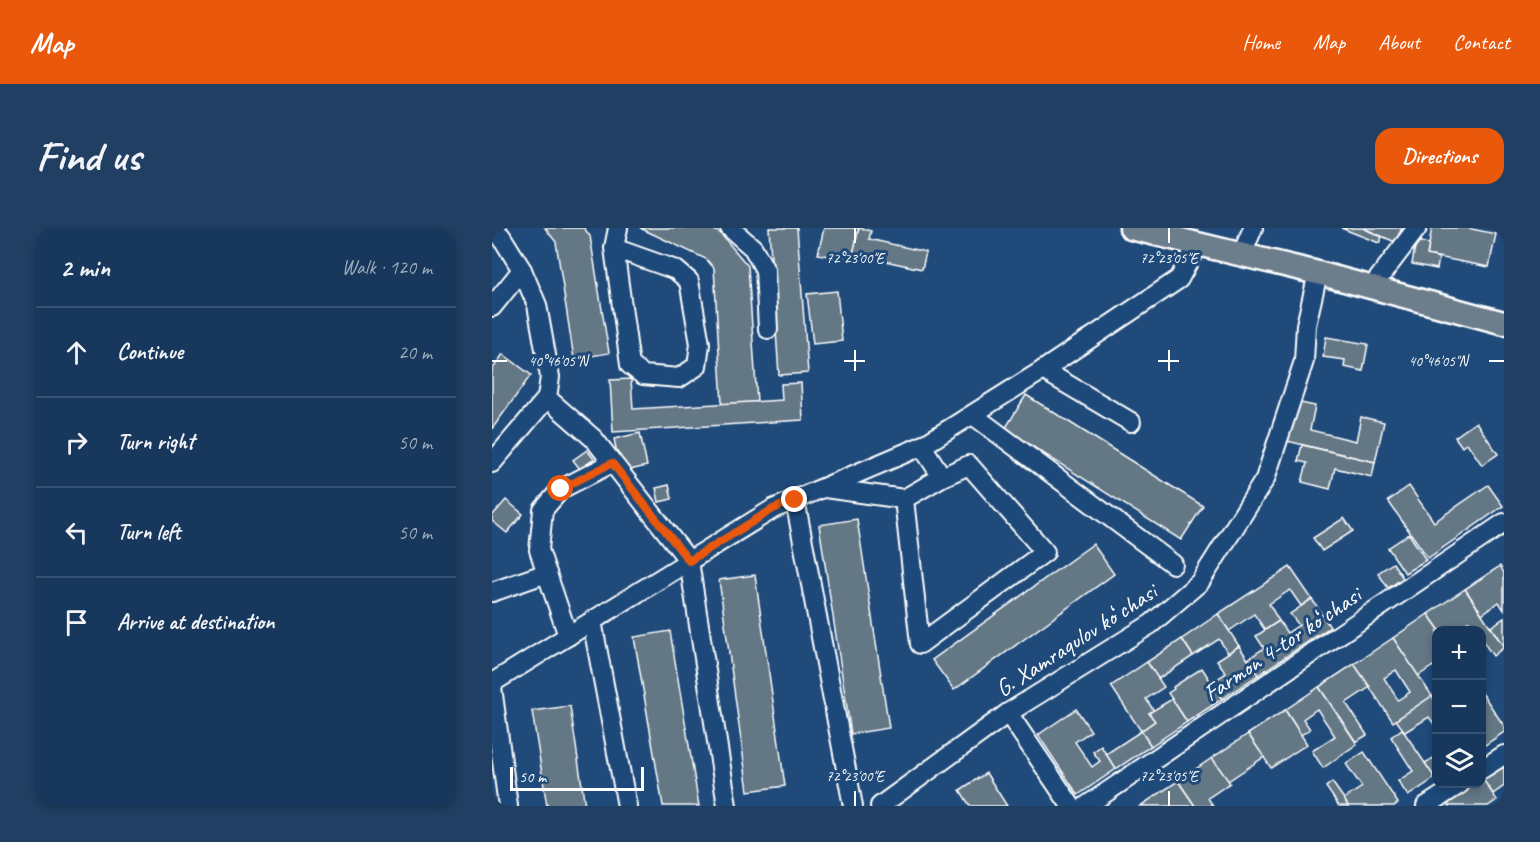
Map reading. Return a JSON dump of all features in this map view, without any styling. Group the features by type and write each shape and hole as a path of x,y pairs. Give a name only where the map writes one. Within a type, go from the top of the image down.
{"main road":[{"path":"1131,228 1318,273 1504,323"}],"street":[{"path":"492,463 547,398 550,377 537,305 522,270 501,236 493,228"},
{"path":"614,248 676,270 689,281 700,344 697,366 679,378 643,375 630,365 614,248 618,228"},
{"path":"730,228 753,248 765,270 768,329"},
{"path":"1242,254 1253,228"},
{"path":"1372,287 1417,228"},
{"path":"508,806 492,685 773,509 922,446 1043,370 1179,279 1198,244"},
{"path":"492,307 522,270"},
{"name":"G. Xamraqulov koʻchasi","path":"880,806 1008,713 1152,624 1200,582 1265,479 1304,361 1306,325 1318,273"},
{"path":"1043,370 1131,422"},
{"path":"547,398 594,439 689,561 728,806"},
{"path":"973,414 1173,564"},
{"path":"922,446 942,477"},
{"path":"568,636 539,550 543,510 561,489 612,463"},
{"path":"824,488 904,499 942,477 969,465 1045,552 920,644 904,499"},
{"path":"795,500 853,806"},
{"name":"Farmon 4-tor koʻchasi","path":"1086,806 1504,523"},
{"path":"492,592 547,573"},
{"path":"592,621 627,806"},
{"path":"1008,713 1071,806"},
{"path":"1486,767 1504,755"},
{"path":"1426,806 1453,788"}],"building":[{"path":"545,228 584,228 590,236 609,353 574,359 556,242"},
{"path":"640,228 710,228 720,233 748,266 757,402 722,404 714,268 706,259"},
{"path":"769,228 797,228 808,373 779,375"},
{"path":"824,228 859,228 852,261 818,254"},
{"path":"859,228 871,231 869,239 926,252 922,269 853,254"},
{"path":"1341,228 1363,228 1382,237 1379,243"},
{"path":"1363,228 1402,228 1395,242"},
{"path":"1432,228 1467,228 1496,234 1489,267 1427,255"},
{"path":"1416,241 1429,244 1427,255 1439,258 1437,269 1412,264"},
{"path":"837,291 842,341 813,344 807,294"},
{"path":"1326,337 1368,344 1363,371 1344,367 1345,360 1323,357"},
{"path":"503,354 531,375 492,429 492,370"},
{"path":"631,379 633,409 782,400 781,384 801,383 803,420 613,432 610,380"},
{"path":"1026,395 1203,506 1181,540 1005,429"},
{"path":"1296,402 1315,406 1310,430 1356,441 1361,417 1384,422 1375,462 1287,441"},
{"path":"1476,422 1498,454 1482,465 1467,443 1462,447 1455,437"},
{"path":"640,433 647,466 621,472 614,439"},
{"path":"1302,445 1375,462 1372,477 1335,468 1330,489 1302,482 1307,463 1298,461"},
{"path":"587,450 594,459 580,469 573,460"},
{"path":"669,485 672,499 659,502 656,488"},
{"path":"1488,485 1503,506 1428,558 1388,501 1409,486 1434,522"},
{"path":"506,500 523,514 507,533 492,521 492,516"},
{"path":"1344,518 1353,531 1322,551 1313,538"},
{"path":"857,519 889,728 851,734 819,525"},
{"path":"1409,534 1426,560 1405,573 1388,548"},
{"path":"1093,544 1114,574 954,690 932,660"},
{"path":"1393,563 1403,578 1388,588 1378,573"},
{"path":"1500,566 1504,573 1504,610 1499,602 1482,614 1465,589"},
{"path":"1290,567 1312,599 1301,606 1290,590 1269,604 1279,621 1265,630 1254,614 1229,631 1218,614"},
{"path":"755,575 785,786 748,791 719,580"},
{"path":"1465,589 1504,647 1493,656 1486,646 1486,626 1472,626 1469,621 1462,626 1436,626 1428,614"},
{"path":"1312,599 1330,627 1258,675 1248,659 1264,648 1256,636 1279,621 1287,633 1299,625 1290,614"},
{"path":"1218,614 1239,646 1228,653 1219,639 1193,656 1182,639"},
{"path":"1428,614 1436,626 1432,626 1432,667 1418,676 1393,638"},
{"path":"1504,618 1504,647 1491,627"},
{"path":"670,631 699,806 663,806 634,637"},
{"path":"1393,638 1432,696 1393,722 1354,664","holes":["1396,670 1410,692 1398,700 1384,678"]},
{"path":"1182,639 1193,656 1158,679 1147,662"},
{"path":"1239,646 1258,675 1222,699 1211,683 1226,673 1217,660"},
{"path":"1147,662 1164,687 1146,699 1154,711 1149,713 1155,721 1141,731 1111,686"},
{"path":"1354,664 1370,687 1346,703 1367,735 1356,742 1319,687"},
{"path":"1202,668 1222,699 1187,722 1168,693 1174,689 1173,687"},
{"path":"1319,687 1357,744 1323,768 1312,751 1335,736 1317,709 1303,719 1310,729 1301,735 1285,710"},
{"path":"1432,696 1432,721 1429,717 1405,732 1396,720"},
{"path":"1172,699 1187,722 1151,746 1141,731 1155,721 1149,713"},
{"path":"1486,699 1504,726 1504,732 1486,744"},
{"path":"570,706 585,806 547,806 532,711"},
{"path":"1076,709 1091,731 1075,742 1092,767 1100,761 1093,752 1101,746 1116,769 1078,795 1038,735"},
{"path":"1285,710 1307,744 1271,768 1248,734"},
{"path":"1402,729 1432,774 1432,780 1408,796 1398,781 1413,771 1391,737"},
{"path":"1141,731 1151,746 1116,769 1106,754"},
{"path":"1248,734 1264,757 1228,781 1212,758"},
{"path":"1364,752 1398,803 1394,806 1348,806 1344,799 1362,787 1346,764"},
{"path":"1212,758 1230,783 1208,798 1213,806 1195,806 1178,781"},
{"path":"1432,759 1432,774 1425,763"},
{"path":"1504,763 1504,786 1493,794 1486,784 1486,775"},
{"path":"986,773 1007,806 970,806 960,790"},
{"path":"1178,781 1195,806 1140,806"},
{"path":"1332,782 1348,806 1339,806 1326,787"},
{"path":"1486,784 1497,800 1488,806 1449,806 1446,801 1467,788 1486,788"}],"route":[{"path":"561,489 612,463 689,561 773,509 795,500"}]}
